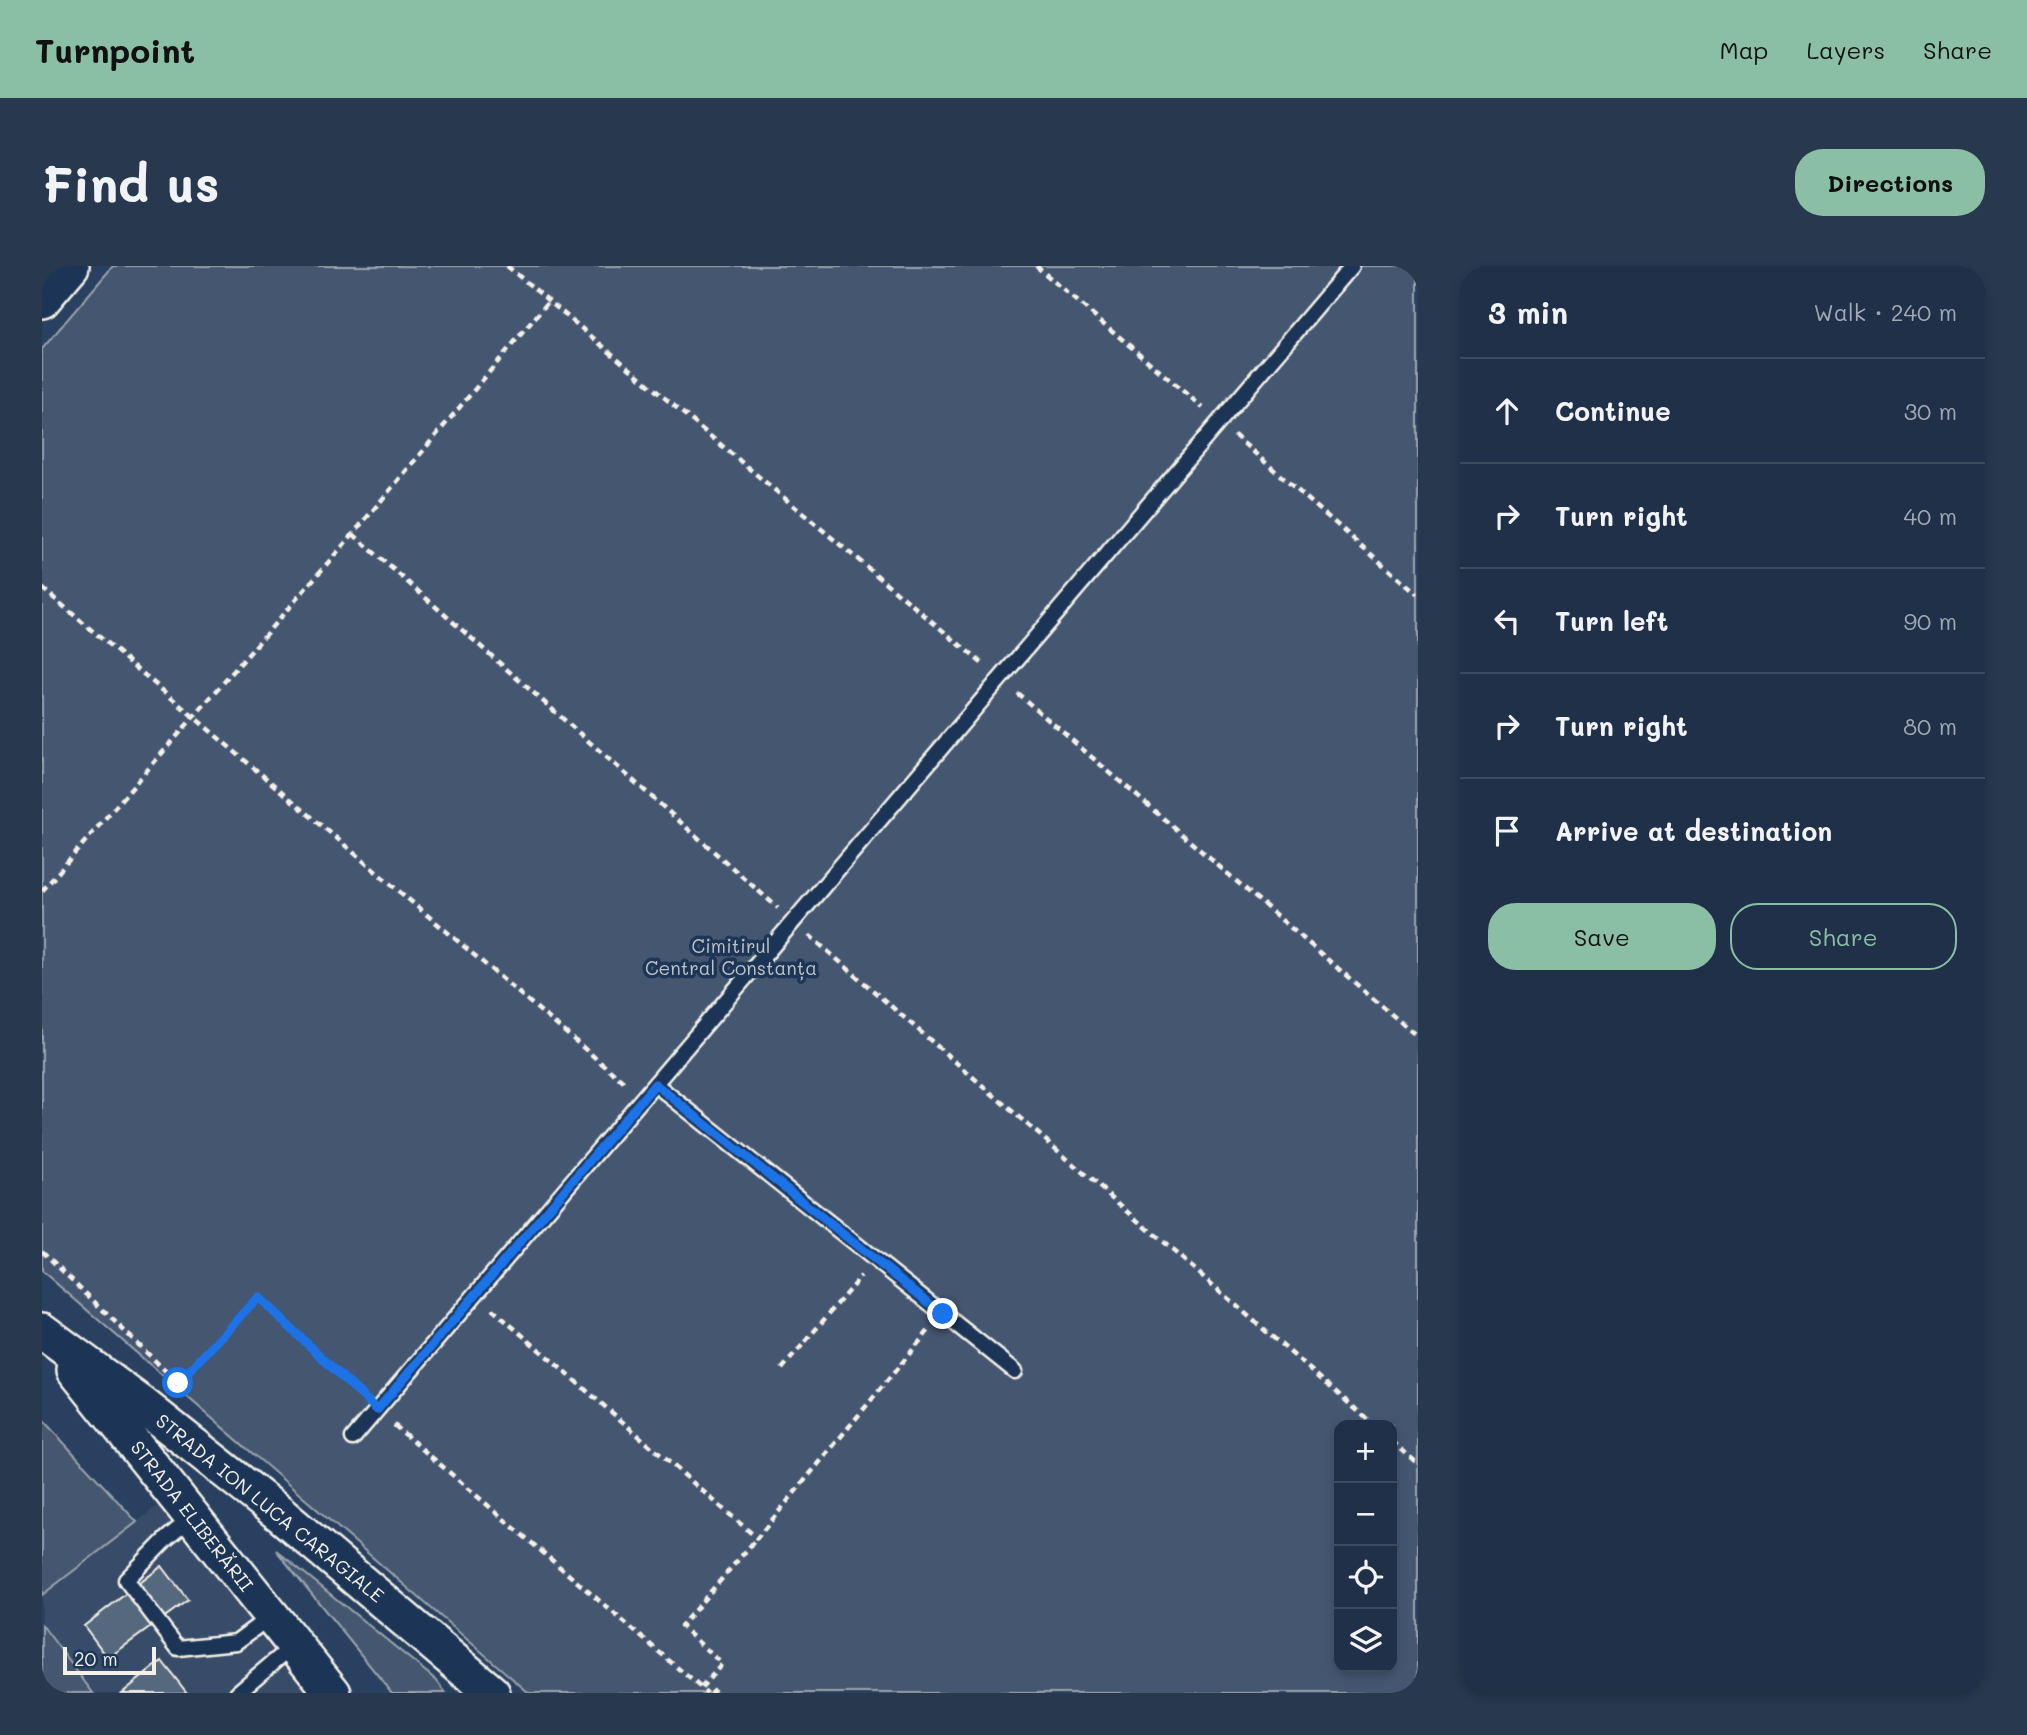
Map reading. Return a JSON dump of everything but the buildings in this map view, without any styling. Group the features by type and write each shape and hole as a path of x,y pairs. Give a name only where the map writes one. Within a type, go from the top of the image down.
{"street":[{"path":"42,300 71,266"},
{"name":"STRADA ELIBERĂRII","path":"46,1335 333,1693"},
{"name":"STRADA ION LUCA CARAGIALE","path":"46,1335 140,1402 280,1514 492,1693"}],"lane":[{"path":"354,1438 1352,266"},
{"path":"655,1084 1015,1371"},
{"path":"192,1517 126,1580 178,1648 236,1642 271,1616"},
{"path":"237,1693 294,1645"}],"path":[{"path":"507,266 1000,679 1418,1037"},
{"path":"1036,266 1418,595"},
{"path":"42,891 353,534 549,301"},
{"path":"353,534 793,922 1368,1420"},
{"path":"42,588 643,1098"},
{"path":"42,1251 178,1383 258,1297 377,1410 701,1688 708,1693 713,1690 717,1693"},
{"path":"782,1368 875,1259"},
{"path":"476,1294 757,1538"},
{"path":"701,1688 722,1664 681,1626 943,1314"},
{"path":"1397,1445 1418,1464"}],"shaded area":[{"path":"159,1505 307,1693 93,1693 42,1625 42,1595"}],"green space":[{"name":"Cimitirul Central Constanța","path":"113,266 1418,266 1418,1693 529,1693 42,1271 42,349"},
{"path":"42,1419 137,1522 42,1595"},
{"path":"276,1550 436,1680 446,1693 392,1693"},
{"path":"42,1625 93,1693 42,1693"}],"route":[{"path":"178,1383 258,1297 377,1410 655,1084 943,1314"}]}
